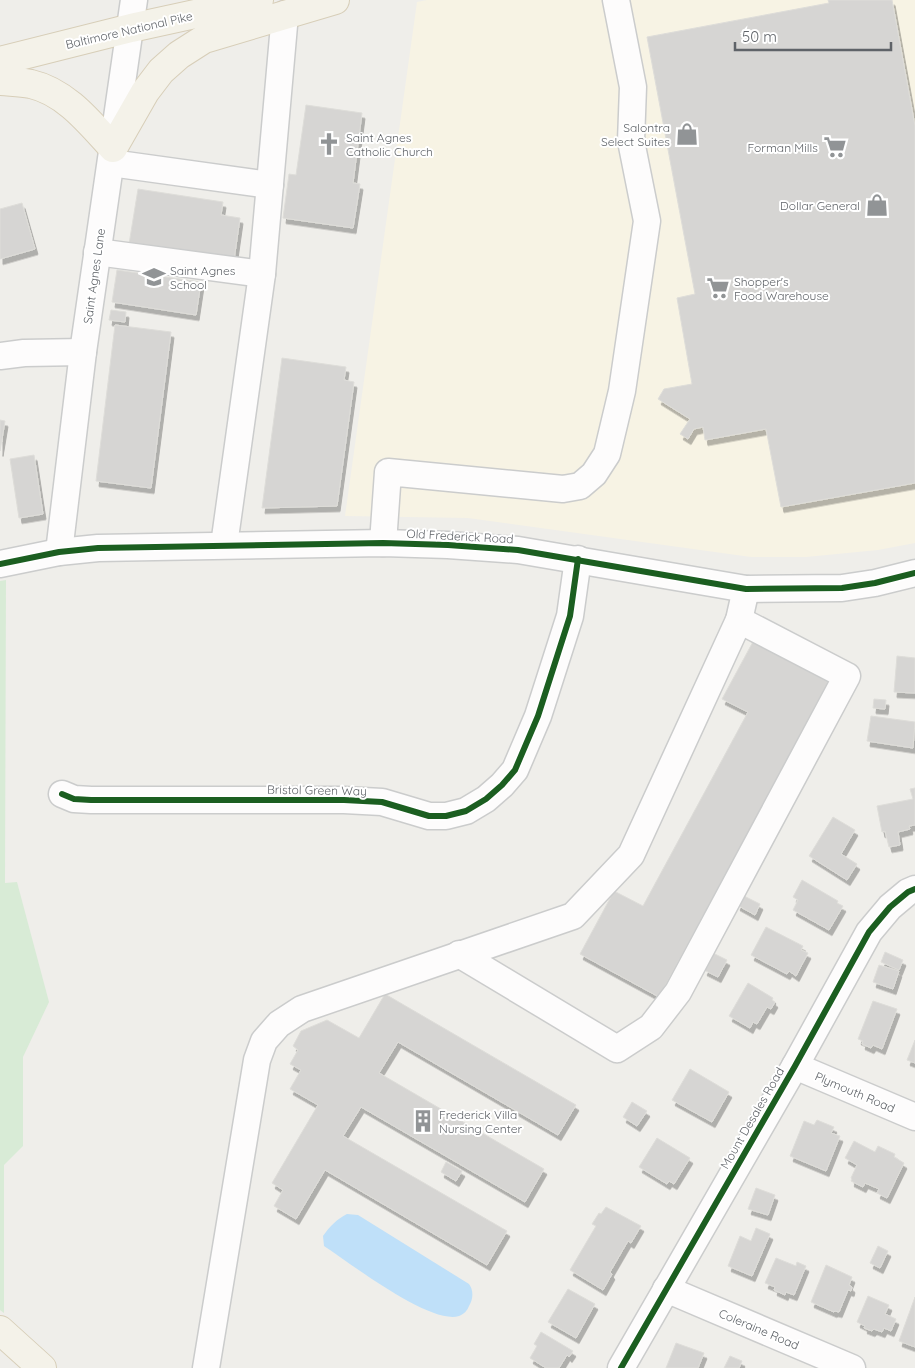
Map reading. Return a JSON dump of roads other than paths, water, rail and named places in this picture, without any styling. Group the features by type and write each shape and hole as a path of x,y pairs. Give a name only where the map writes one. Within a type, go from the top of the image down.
{"main road":[{"name":"Baltimore National Pike","path":"0,61 131,28 259,0"},
{"path":"0,81 32,84 63,98 83,116 112,155 145,92 161,71 179,55 204,39 335,0"},
{"path":"0,1330 42,1368"}],"street":[{"name":"Saint Agnes Lane","path":"59,552 83,352 134,0"},
{"path":"384,543 388,472 563,489 580,486 594,474 607,454 622,390 648,221 631,141 633,87 616,0"},
{"path":"224,545 262,274 285,14"},
{"path":"112,155 270,185"},
{"path":"97,252 262,274"},
{"path":"0,356 24,353 83,352"},
{"name":"Old Frederick Road","path":"0,564 59,552 98,548 384,543 518,550 746,589 842,588 876,583 915,573"},
{"name":"Bristol Green Way","path":"62,794 74,799 91,800 344,800 382,802 429,816 446,816 466,811 486,799 515,770 528,743 570,616 578,559"},
{"path":"206,1368 257,1060 264,1041 279,1024 302,1009 573,916 631,855 739,620 746,589"},
{"path":"459,954 617,1049 651,1027 678,992 847,676 739,620"},
{"name":"Mount Desales Road","path":"620,1368 795,1066 869,932 890,907 908,892 915,889"},
{"name":"Plymouth Road","path":"795,1066 915,1117"},
{"name":"Coleraine Road","path":"666,1289 852,1368"}],"water":[{"path":"347,1214 358,1215 469,1284 472,1289 472,1295 466,1311 459,1316 446,1316 429,1311 390,1291 324,1246 323,1236 328,1229"}],"place":[{"name":"Salontra Select Suites","path":"687,134"},
{"name":"Saint Agnes Catholic Church","path":"329,144"},
{"name":"Forman Mills","path":"835,147"},
{"name":"Dollar General","path":"877,205"},
{"name":"Saint Agnes School","path":"154,277"},
{"name":"Shopper's Food Warehouse","path":"718,288"},
{"name":"Frederick Villa Nursing Center","path":"423,1121"}]}
